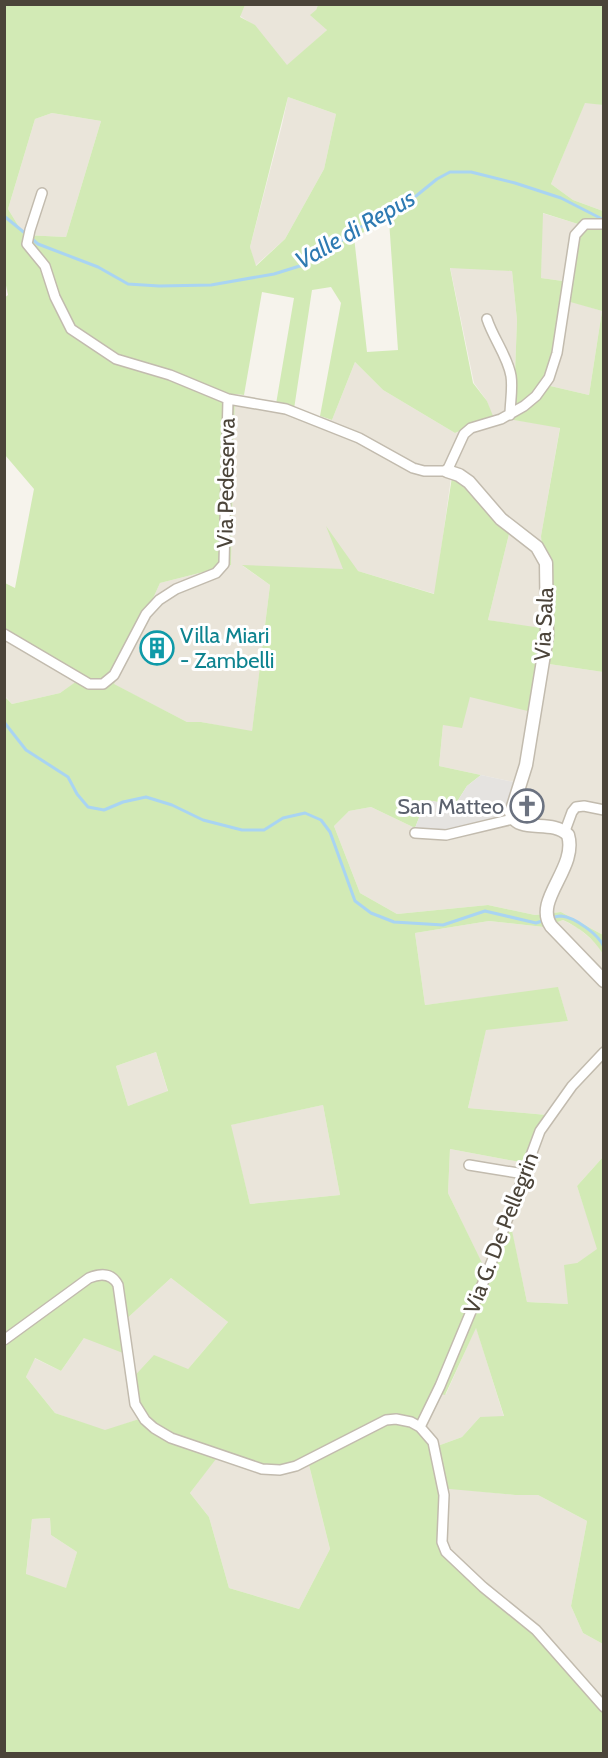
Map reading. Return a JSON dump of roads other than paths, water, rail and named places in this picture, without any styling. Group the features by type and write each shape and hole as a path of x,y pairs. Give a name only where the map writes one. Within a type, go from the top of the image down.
{"street":[{"name":"Via Pedeserva","path":"42,193 27,243 45,266 55,297 71,329 116,359 170,375 228,399 286,409 359,438 413,468 424,471 447,471"},
{"path":"447,471 464,434 471,428 510,415 536,396 549,378 557,353 575,235 585,224 602,224"},
{"path":"488,319 493,336 512,377 510,415"},
{"name":"Via Pedeserva","path":"4,634 89,684 103,684 114,675 146,615 159,600 176,589 211,575 221,568 225,557 224,502 228,399"},
{"name":"Via Sala","path":"447,471 469,482 501,519 537,548 546,563 547,636 525,765 511,813 513,819"},
{"path":"565,831 576,807 584,806 603,810"},
{"path":"415,833 446,835 513,819 520,824 556,827 565,831 570,842 565,869 547,903 546,914 551,926 603,981"},
{"name":"Via G. De Pellegrin","path":"420,1427 440,1386 492,1261 540,1131 572,1086 603,1052"},
{"path":"469,1166 524,1174"},
{"path":"4,1340 89,1278 107,1275 114,1279 118,1286 135,1404 146,1420 171,1438 262,1469 280,1470 296,1466 386,1420 404,1419 420,1427 436,1449 445,1503 441,1532 446,1552 467,1573 536,1630 603,1707"}],"waterway":[{"name":"Valle di Repus","path":"31,238 38,244 98,267 128,284 211,285 274,274 303,265 332,248 352,232 416,196 450,172 471,172 515,183 561,198 604,220"},
{"name":"Valle di Repus","path":"4,216 26,234"},
{"path":"4,722 26,750 68,777 77,794 88,807 104,810 123,802 146,797 172,805 203,820 242,830 264,830 283,818 305,813 321,820 330,832 355,901 371,913 394,922 443,925 485,911 536,923 545,920"},
{"path":"551,918 567,917 579,923 592,932 604,947"}],"place":[{"name":"Villa Miari - Zambelli","path":"157,648"},
{"name":"San Matteo","path":"527,806"}]}
